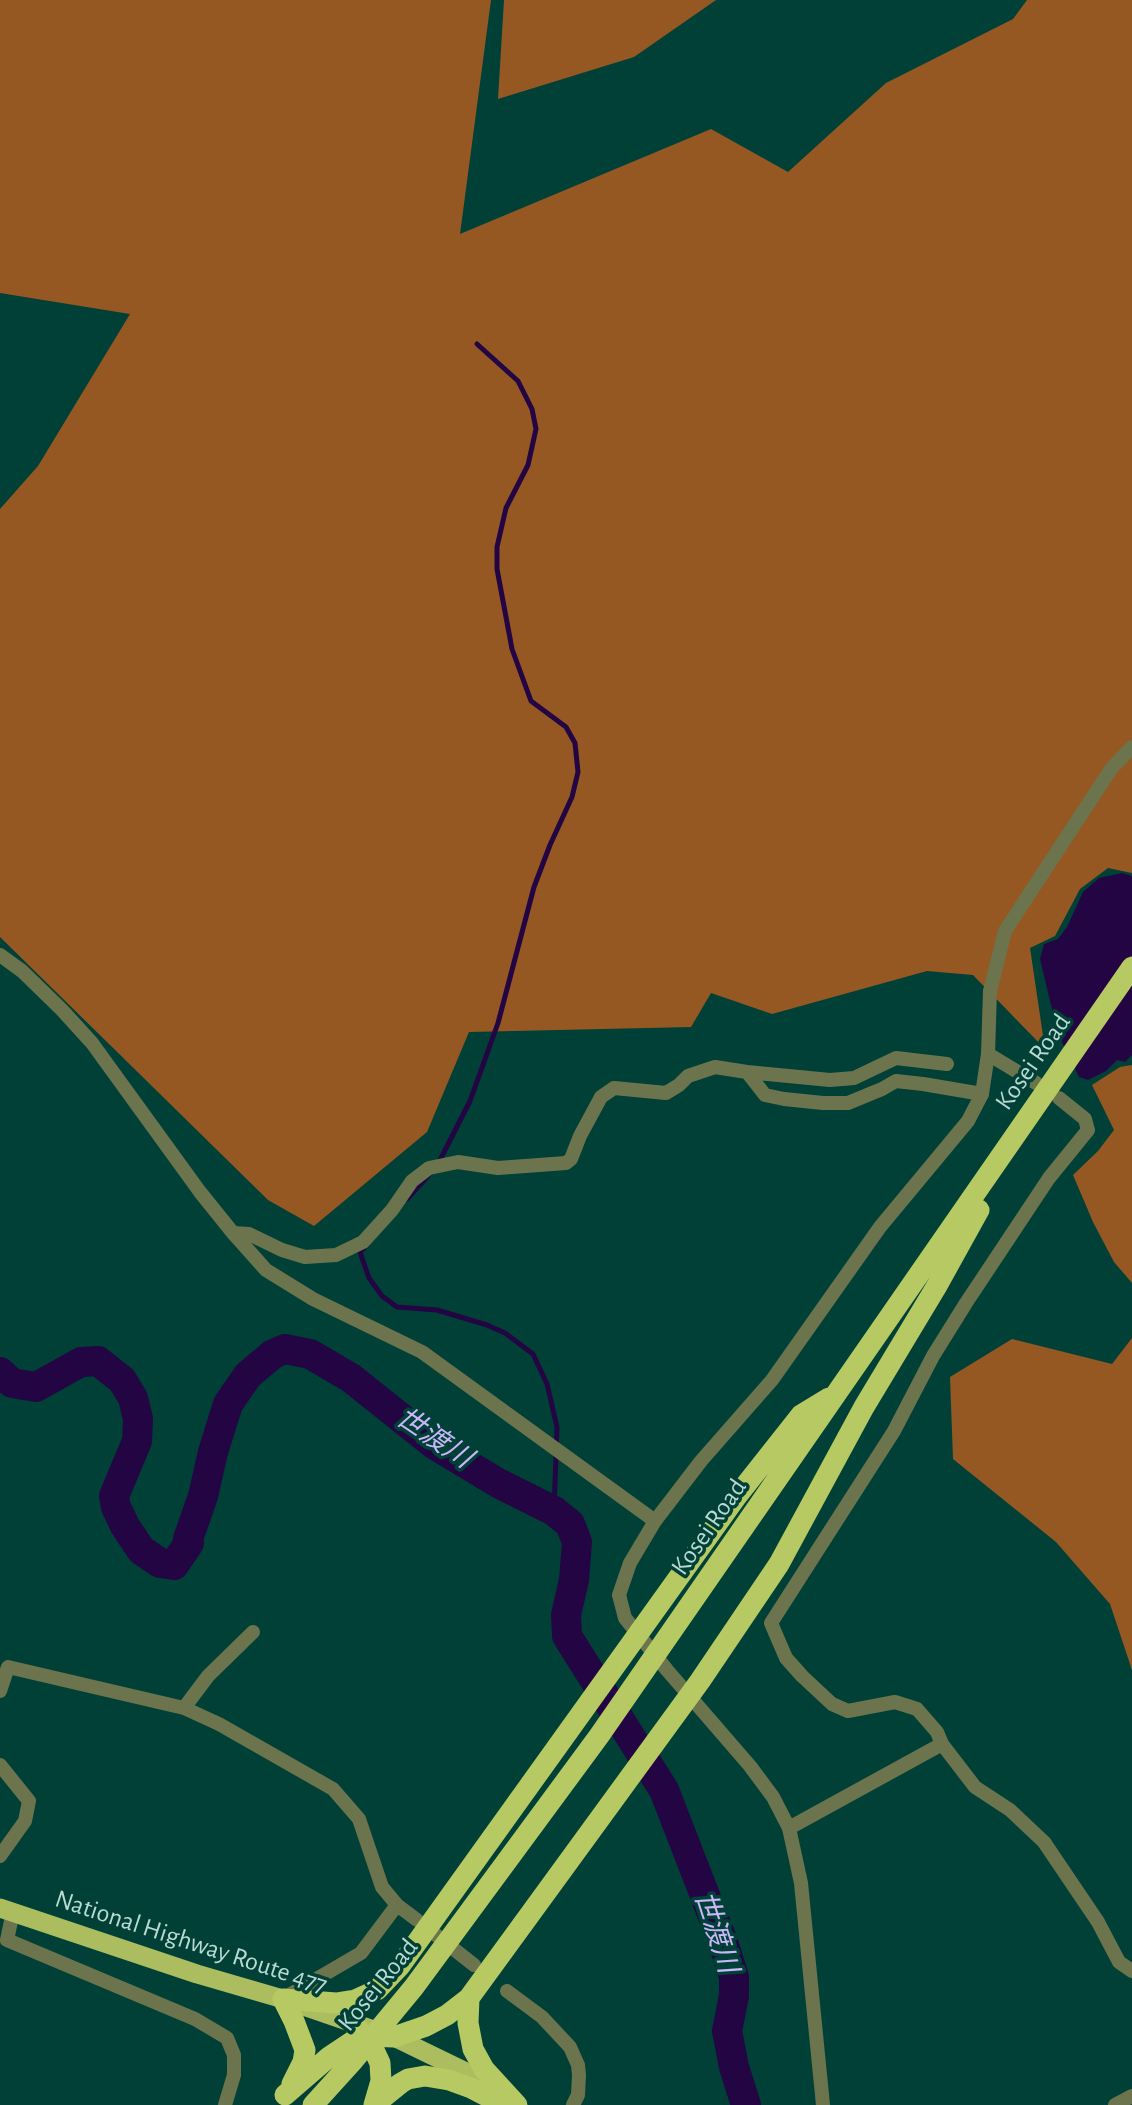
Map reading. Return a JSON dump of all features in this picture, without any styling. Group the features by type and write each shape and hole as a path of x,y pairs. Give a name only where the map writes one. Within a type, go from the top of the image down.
{"highway":[{"name":"Kosei Road","path":"313,2105 414,1987 599,1736 1132,967"},
{"path":"394,2037 426,2026 447,2015 469,1998 700,1681 779,1564 864,1407 938,1284 1036,1107"},
{"path":"283,1999 335,2003 355,2000 377,1990 400,1966 737,1496 801,1415 836,1393"},
{"name":"National Highway Route 477","path":"7,1910 283,1999 358,2029"},
{"path":"394,2037 388,2001 400,1966"},
{"path":"469,1998 468,2023 473,2049 484,2069 515,2105"},
{"path":"281,2100 303,2063 304,2050 283,1999"},
{"path":"358,2029 394,2037 464,2071 515,2105"},
{"path":"281,2100 358,2029"},
{"path":"358,2029 375,2051 381,2069 380,2088 374,2105"},
{"path":"374,2105 401,2083 425,2077 449,2080 504,2105"}],"street":[{"path":"823,2105 801,1882 789,1828 773,1797 750,1766 625,1618 619,1595 630,1563 655,1521 701,1461 772,1380 880,1227 968,1121 982,1094 988,1054 990,991 1005,931 1111,769 1132,747"},
{"path":"0,955 22,971 92,1043 200,1192 266,1270 313,1299 422,1352 655,1521"},
{"path":"988,1054 1048,1089 1085,1119 1088,1130 1049,1178 966,1303 933,1356 894,1432 771,1623 786,1658 832,1704 848,1711 895,1702 917,1709 937,1732 942,1744 975,1787 1010,1810 1044,1842 1098,1922 1119,1962 1132,1972"},
{"path":"233,1233 249,1234 282,1250 305,1257 336,1255 363,1241 392,1210 412,1181 429,1168 458,1162 498,1168 566,1163 571,1159 601,1097 614,1088 666,1093 680,1085 688,1076 715,1067 830,1080 854,1078 896,1058 947,1064"},
{"path":"747,1072 765,1095 823,1104 848,1103 896,1081 982,1094"},
{"path":"184,1708 208,1676 253,1632"},
{"path":"0,1691 8,1667 184,1708 219,1724 333,1789 359,1819 382,1887 397,1905 417,1920"},
{"path":"789,1828 942,1744"},
{"path":"0,1765 29,1801 25,1821 0,1856"},
{"path":"283,1999 361,1953 397,1905"},
{"path":"7,1910 7,1940 195,2019 227,2038 234,2055 234,2076 225,2105"},
{"path":"436,1935 474,1965"},
{"path":"507,1991 542,2017 570,2047 578,2065 579,2075 578,2095 573,2105"},
{"path":"1115,2105 1132,2096"}],"shaded area":[{"path":"0,0 491,0 460,234 711,129 788,172 886,83 1013,19 1027,0 1132,0 1132,873 1108,868 1080,889 1055,936 1030,948 1045,1049 973,975 927,971 772,1014 711,993 691,1027 469,1032 427,1132 314,1226 268,1200 0,937 0,509 38,466 130,314 0,293"},
{"path":"504,0 716,0 634,57 498,99"},
{"path":"1122,873 1132,876 1132,1055 1125,1062 1117,1060 1106,1071 1088,1080 1079,1077 1058,1034 1040,959 1044,944 1058,939 1067,927 1083,892 1099,878"},
{"path":"1132,1065 1132,1283 1114,1262 1073,1175 1098,1151 1114,1130 1092,1085 1120,1067"},
{"path":"1132,1338 1132,1670 1110,1604 1056,1542 953,1459 950,1377 1012,1339 1112,1364"}],"waterway":[{"path":"439,1162 470,1101 498,1023 534,887 572,797 578,772 575,743 566,727 531,701 512,649 497,569 497,547 506,508 528,465 536,429 532,409 518,381 477,344"},
{"path":"407,1199 429,1175"},
{"path":"367,1245 360,1252 369,1278 382,1296 397,1307 437,1310 487,1325 505,1333 533,1354 547,1384 557,1427 554,1511"},
{"name":"世渡川","path":"0,1372 12,1383 36,1387 81,1362 98,1361 122,1380 133,1398 138,1419 137,1441 114,1496 116,1507 141,1550 160,1563 174,1565 189,1543 228,1404 248,1375 273,1354 285,1349 310,1354 351,1378 435,1445 498,1483 554,1511 570,1524 577,1542 574,1580 566,1615 567,1636 664,1790 723,1942 734,1977 734,1996 727,2031 734,2067 746,2105"}]}
